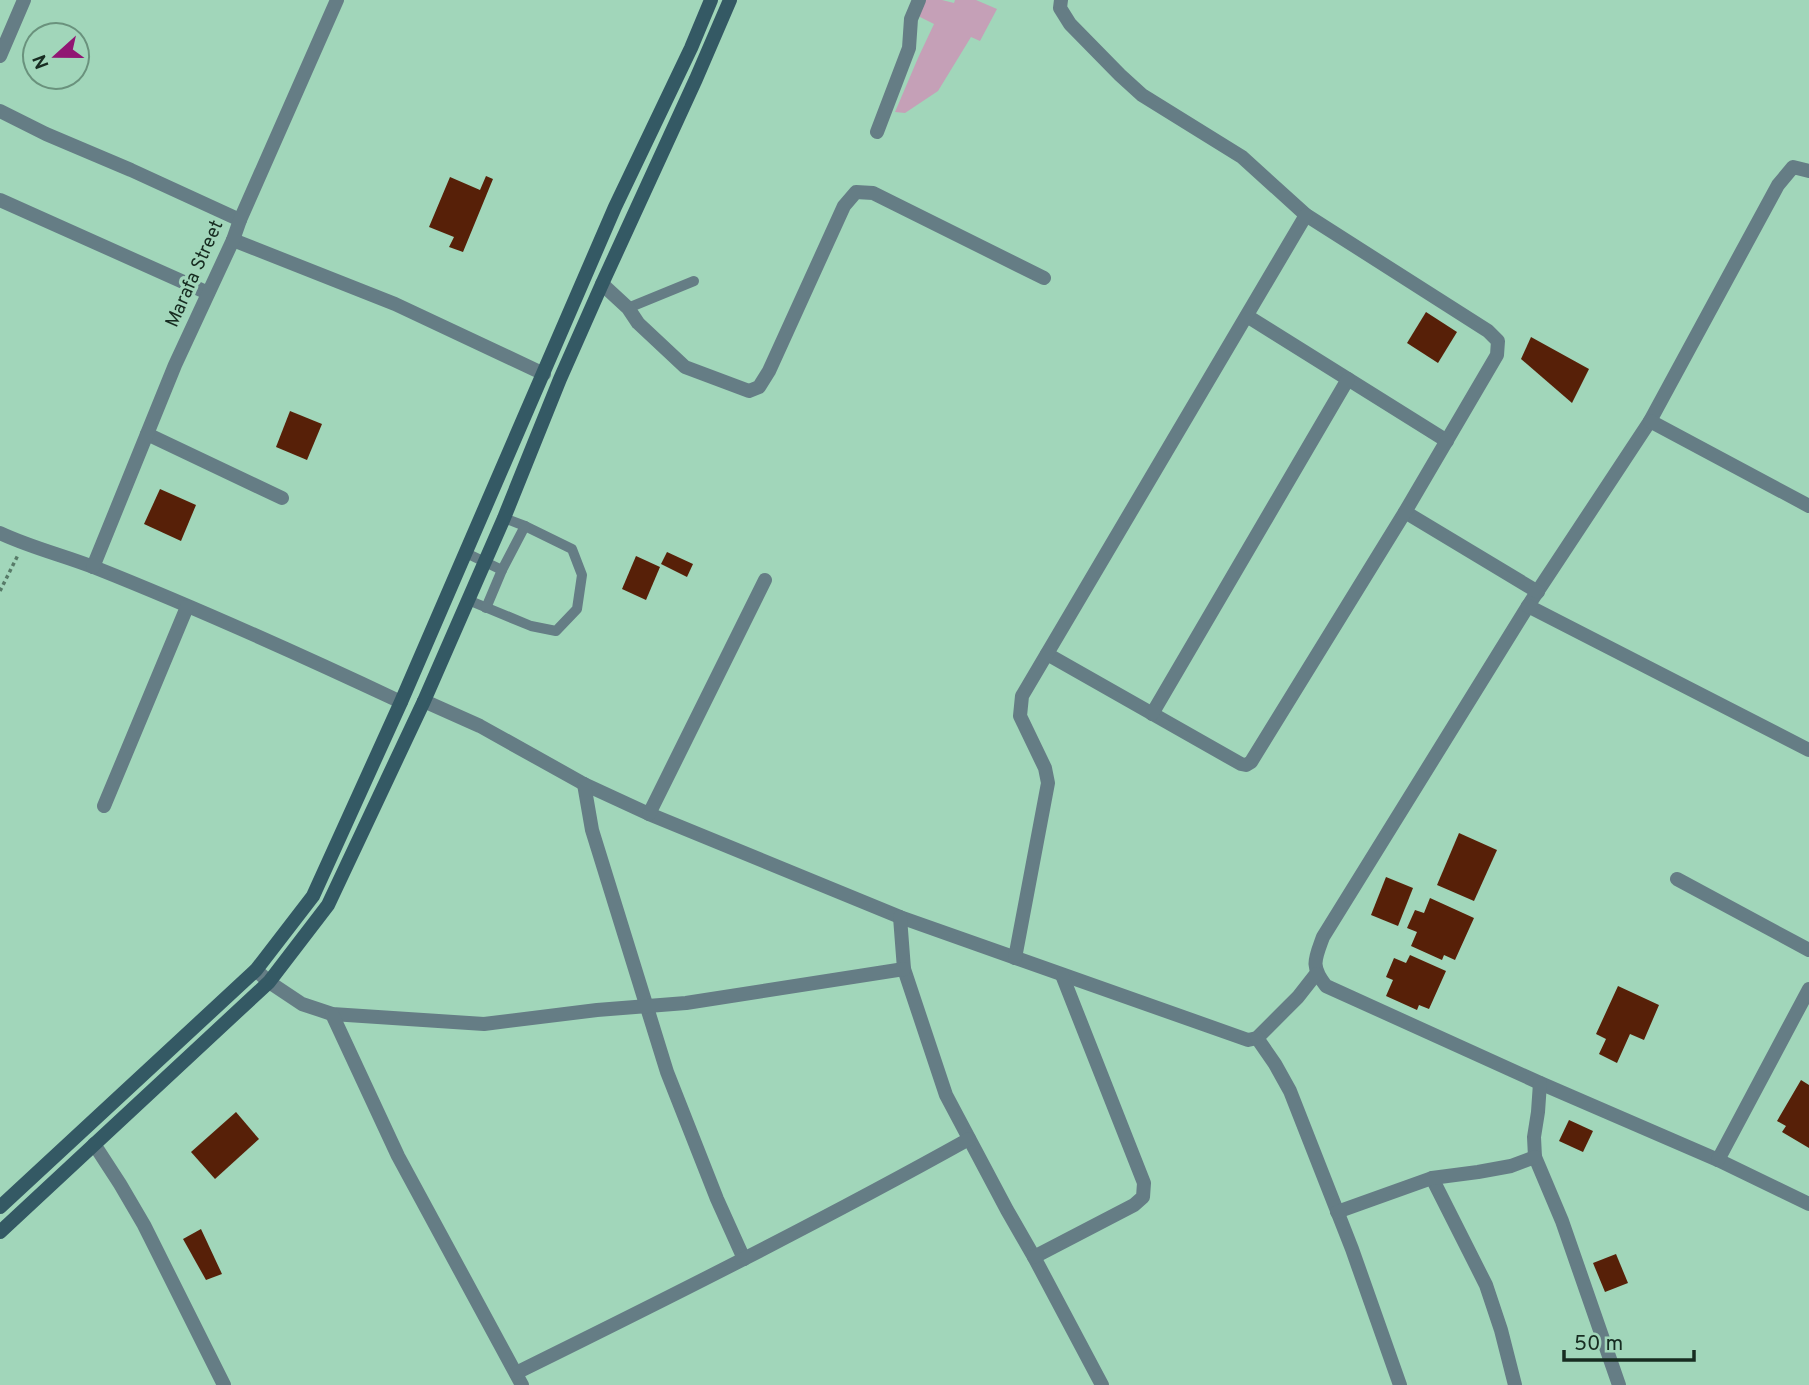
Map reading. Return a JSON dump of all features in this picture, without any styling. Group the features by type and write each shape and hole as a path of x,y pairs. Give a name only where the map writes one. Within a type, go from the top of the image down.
{"main road":[{"path":"0,1207 256,970 313,896 401,702 615,207 711,0"},
{"path":"0,1232 270,982 328,905 424,701 504,518 601,284 730,0"},
{"path":"615,207 634,213"}],"street":[{"path":"0,55 24,0"},
{"name":"Marafa Street","path":"93,567 175,365 233,240 337,0"},
{"path":"877,132 909,48 911,19 919,0"},
{"path":"1047,654 1241,764 1251,762 1405,512 1497,355 1498,341 1488,331 1306,215 1242,157 1142,94 1119,75 1069,24 1060,8 1061,0"},
{"path":"0,111 46,135 240,220"},
{"path":"1809,172 1793,167 1778,185 1650,421 1528,607 1323,937 1315,960 1316,974 1326,986 1809,1203"},
{"path":"601,284 628,308 638,323 685,368 749,391 759,387 769,371 844,205 856,192 873,193 1044,278"},
{"path":"0,200 208,293"},
{"path":"1015,958 1048,783 1045,768 1020,716 1022,696 1306,215"},
{"path":"233,240 395,304 544,374"},
{"path":"1247,316 1447,440"},
{"path":"1152,714 1348,379"},
{"path":"1650,421 1809,506"},
{"path":"147,434 282,498"},
{"path":"1405,512 1538,592"},
{"path":"0,533 93,567 290,650 401,702"},
{"path":"649,814 765,580"},
{"path":"104,806 187,607"},
{"path":"1528,607 1809,750"},
{"path":"424,701 480,726 584,784 649,814 900,917 1248,1040 1258,1038 1298,998 1316,974"},
{"path":"584,784 592,830 672,1085 744,1259"},
{"path":"1677,879 1809,950"},
{"path":"900,917 904,969 946,1094 1102,1385"},
{"path":"256,970 302,1004 332,1014 484,1024 597,1010 686,1003 904,969"},
{"path":"1034,1256 1134,1205 1143,1197 1144,1183 1062,975"},
{"path":"1718,1160 1809,989"},
{"path":"332,1014 398,1156 519,1379 878,1190 969,1139"},
{"path":"1258,1038 1290,1091 1352,1249 1400,1385"},
{"path":"1540,1083 1534,1137 1535,1157 1576,1258 1619,1385"},
{"path":"94,1144 144,1225 225,1385"},
{"path":"1337,1212 1432,1178 1511,1166 1535,1157"},
{"path":"1432,1178 1486,1285 1515,1385"}],"lane":[{"path":"628,308 694,281"},
{"path":"468,600 531,626 556,631 577,609 582,575 572,549 504,518"},
{"path":"486,608 525,526"},
{"path":"466,553 502,570"}],"path":[{"path":"0,591 24,544"}],"shaded area":[{"path":"921,0 954,3 955,0 976,0 997,9 980,41 971,37 938,91 905,113 895,112 934,24 914,14"}],"building":[{"path":"486,176 493,179 463,252 449,247 454,237 429,227 450,177 480,190"},
{"path":"1426,312 1457,332 1438,363 1407,343"},
{"path":"1531,337 1589,369 1572,403 1521,359"},
{"path":"290,411 322,424 307,460 276,447"},
{"path":"160,489 196,505 181,541 144,524"},
{"path":"667,552 693,564 687,577 661,564"},
{"path":"636,556 660,567 646,600 622,589"},
{"path":"1459,833 1497,850 1474,901 1437,885"},
{"path":"1386,877 1413,888 1398,926 1371,915"},
{"path":"1430,898 1474,918 1455,960 1444,955 1442,960 1411,946 1417,932 1407,928 1415,910 1424,913"},
{"path":"1410,955 1446,971 1429,1009 1419,1005 1417,1010 1386,996 1393,980 1386,977 1394,958 1406,963"},
{"path":"1618,986 1659,1005 1644,1040 1630,1034 1617,1063 1599,1054 1606,1039 1596,1034"},
{"path":"1801,1080 1809,1085 1809,1148 1782,1132 1786,1126 1777,1121"},
{"path":"236,1112 259,1139 215,1179 191,1152"},
{"path":"1569,1120 1593,1131 1583,1152 1559,1141"},
{"path":"201,1229 222,1274 206,1280 183,1239"},
{"path":"1616,1254 1628,1283 1605,1292 1593,1263"}]}
